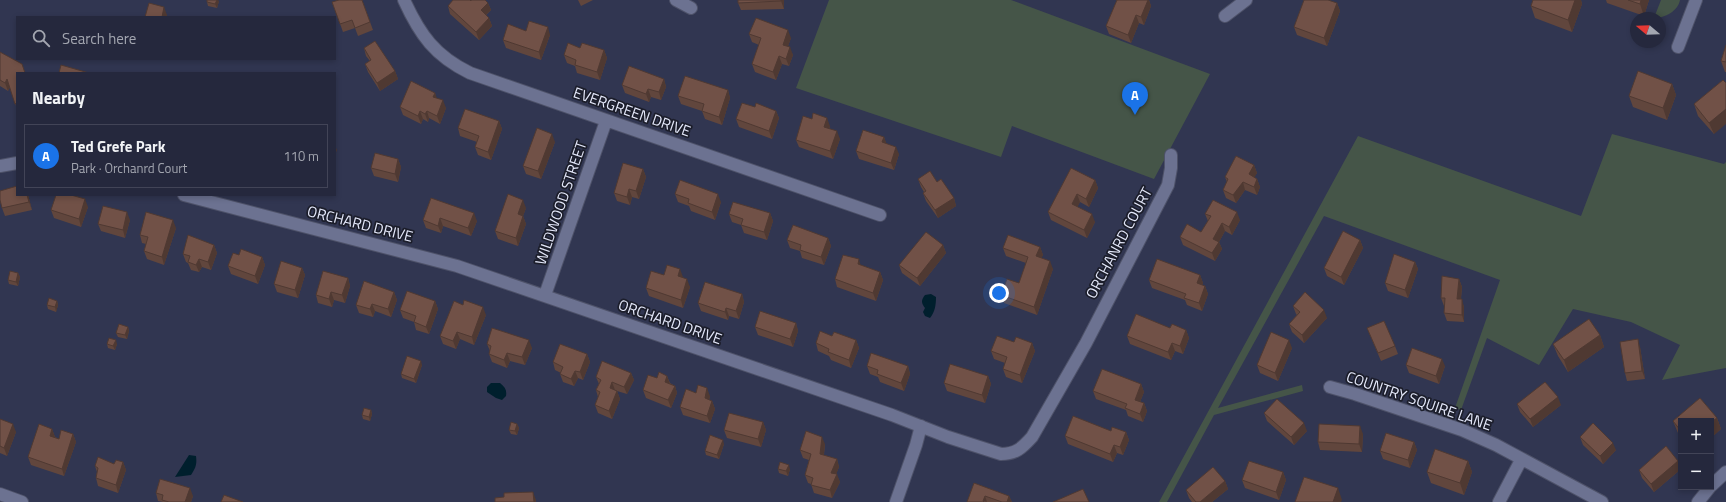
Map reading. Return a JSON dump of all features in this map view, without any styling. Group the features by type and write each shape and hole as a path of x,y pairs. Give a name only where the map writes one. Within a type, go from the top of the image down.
{"street":[{"name":"EVERGREEN DRIVE","path":"404,0 414,21 425,39 433,48 455,66 470,73 880,216"},
{"path":"676,0 691,8"},
{"path":"1225,16 1246,0"},
{"path":"1678,47 1696,0"},
{"name":"WILDWOOD STREET","path":"545,295 606,120"},
{"name":"ORCHANRD COURT","path":"1086,342 1168,184 1171,168 1171,155"},
{"path":"0,166 16,163"},
{"name":"ORCHARD DRIVE","path":"188,196 450,264 545,295 884,412 948,437 1001,454 1017,452 1032,437 1086,342"},
{"name":"COUNTRY SQUIRE LANE","path":"1330,387 1462,430 1496,445 1521,460 1602,502"},
{"path":"896,502 916,445 920,426"},
{"path":"1499,502 1521,460"},
{"path":"1714,484 1726,472"},
{"path":"1698,502 1708,490"},
{"path":"0,494 22,502"}],"green space":[{"path":"829,0 1011,0 1210,74 1154,179 1012,126 1001,157 796,88"},
{"path":"1661,0 1680,0 1674,11 1667,15 1666,12 1656,12"},
{"path":"1612,134 1724,164 1726,162 1726,368 1662,380 1680,345 1631,322 1573,309 1539,365 1487,338 1461,410 1455,408 1500,280 1324,216 1218,408 1302,385 1303,391 1214,415 1167,502 1159,502 1358,136 1581,216"}],"water":[{"path":"931,294 936,297 936,300 934,311 930,318 925,316 923,312 925,308 922,302 925,295"},
{"path":"491,383 500,383 506,390 506,396 502,400 487,392 487,387"},
{"path":"189,455 196,456 196,466 193,473 191,475 175,477"}],"building":[{"path":"207,0 217,0 215,4 207,2"},
{"path":"339,0 362,0 370,22 355,28 352,20 340,24 332,2"},
{"path":"453,0 485,0 488,3 481,10 489,18 476,32 448,6"},
{"path":"738,0 781,0 781,1 738,3"},
{"path":"1117,0 1148,0 1141,17 1136,15 1128,35 1106,26"},
{"path":"1304,0 1328,0 1337,3 1324,38 1294,27"},
{"path":"1533,0 1575,0 1568,20 1531,6"},
{"path":"1628,0 1641,0 1640,4"},
{"path":"149,3 164,7 162,16 145,16"},
{"path":"756,18 788,30 783,45 790,47 786,59 779,56 773,72 752,64 761,38 749,34"},
{"path":"529,21 548,27 539,52 503,40 508,24 526,31"},
{"path":"375,41 395,71 377,83 365,64 371,60 364,48"},
{"path":"568,43 580,48 582,43 604,50 597,72 575,65 576,60 564,55"},
{"path":"1726,45 1726,62 1721,61"},
{"path":"0,52 22,64 25,72 16,72 16,104 7,79 5,83 0,80"},
{"path":"61,65 86,72 59,72"},
{"path":"629,66 664,79 659,92 648,89 646,94 622,85"},
{"path":"1638,71 1672,84 1663,108 1629,96"},
{"path":"685,76 728,90 719,117 702,111 704,104 678,96"},
{"path":"1723,80 1726,83 1726,109 1709,123 1694,104"},
{"path":"411,81 435,93 433,97 443,100 437,116 427,111 425,114 420,111 418,116 400,107"},
{"path":"742,103 755,107 756,103 776,111 769,131 736,119"},
{"path":"465,109 499,121 488,152 475,147 479,136 458,128"},
{"path":"813,113 827,118 824,127 837,131 830,151 796,140 803,116 812,119"},
{"path":"537,128 552,134 538,171 523,166"},
{"path":"863,130 884,137 882,142 896,147 891,163 856,151"},
{"path":"375,153 398,159 395,174 371,168"},
{"path":"1236,156 1254,165 1249,174 1257,179 1254,187 1243,182 1233,195 1223,190 1228,179 1225,177"},
{"path":"623,163 643,169 636,191 629,189 627,197 614,193"},
{"path":"1071,168 1095,180 1086,199 1077,194 1072,204 1092,214 1084,230 1048,212"},
{"path":"930,171 937,182 941,179 954,198 935,210 923,193 926,191 918,179"},
{"path":"680,180 718,194 712,212 688,203 689,199 675,194"},
{"path":"16,186 16,196 27,196 29,202 2,208 0,191"},
{"path":"508,194 523,200 518,214 523,216 516,238 495,231"},
{"path":"56,196 74,196 85,199 79,219 51,210"},
{"path":"431,198 474,213 468,228 440,218 438,226 423,220"},
{"path":"1213,200 1237,212 1229,227 1222,223 1213,239 1219,242 1212,253 1180,237 1187,224 1201,232 1211,216 1205,214"},
{"path":"733,202 770,213 764,232 741,225 743,219 729,214"},
{"path":"103,206 127,212 123,230 98,224"},
{"path":"146,212 173,220 162,257 144,251 148,237 140,235"},
{"path":"793,225 828,238 821,257 800,250 801,245 787,240"},
{"path":"1343,231 1360,240 1341,277 1324,268"},
{"path":"926,232 943,245 917,278 899,265"},
{"path":"188,235 214,245 208,262 199,259 196,265 188,262 190,256 183,254"},
{"path":"1008,235 1040,247 1036,256 1050,261 1034,307 1001,295 1007,279 1019,283 1028,257 1003,248"},
{"path":"241,249 262,257 255,276 228,266 233,253 239,255"},
{"path":"1394,254 1415,262 1405,290 1385,283"},
{"path":"843,255 859,259 858,264 880,272 873,293 835,279"},
{"path":"1157,259 1200,275 1197,283 1205,286 1199,303 1184,298 1186,294 1149,280"},
{"path":"281,261 302,268 295,290 274,284"},
{"path":"667,265 680,269 678,276 687,279 681,300 646,288 651,271 664,275"},
{"path":"10,271 18,273 16,282 8,280"},
{"path":"323,271 348,278 342,295 331,292 329,299 316,295"},
{"path":"1442,276 1459,279 1457,299 1462,299 1462,315 1444,313 1445,298 1441,298"},
{"path":"364,281 394,292 388,309 372,304 370,309 356,305"},
{"path":"705,282 742,294 736,311 726,308 725,312 698,303"},
{"path":"407,291 435,301 426,327 414,322 416,316 400,310"},
{"path":"1305,292 1324,310 1302,335 1289,324 1300,312 1293,306"},
{"path":"49,298 57,301 55,307 47,305"},
{"path":"464,300 483,307 472,337 457,332 453,341 440,336 454,301 463,305"},
{"path":"760,311 796,323 790,339 755,327"},
{"path":"1136,314 1170,328 1172,324 1186,330 1180,346 1172,343 1168,352 1127,336"},
{"path":"1589,319 1600,335 1564,360 1553,344"},
{"path":"1384,321 1395,346 1378,353 1367,328"},
{"path":"119,324 128,327 125,335 116,333"},
{"path":"492,328 529,340 522,357 507,353 504,360 489,354 491,346 487,344"},
{"path":"820,331 832,336 834,332 856,340 849,360 828,352 829,349 816,343"},
{"path":"1271,332 1289,340 1275,373 1257,365"},
{"path":"997,336 1014,342 1016,337 1032,343 1020,375 1003,369 1007,357 991,351"},
{"path":"109,338 116,340 113,346 107,344"},
{"path":"1638,339 1642,371 1625,373 1620,342"},
{"path":"560,344 587,354 580,372 575,371 571,379 560,374 563,367 553,362"},
{"path":"1412,348 1442,359 1436,376 1406,365"},
{"path":"871,353 908,366 901,383 877,374 878,370 867,366"},
{"path":"407,356 421,361 414,379 401,374"},
{"path":"602,361 631,373 624,387 612,382 610,388 617,391 609,411 595,405 600,392 596,390 601,380 596,377"},
{"path":"950,364 988,376 982,395 944,383"},
{"path":"1102,369 1141,384 1135,400 1144,403 1140,414 1125,408 1127,404 1093,391"},
{"path":"659,372 667,376 665,382 675,386 668,400 643,390 648,375 657,378"},
{"path":"1545,382 1558,397 1530,419 1517,404"},
{"path":"698,385 707,388 705,398 712,401 707,416 680,407 686,389 696,393"},
{"path":"1700,398 1717,418 1714,420 1714,418 1678,418 1678,427 1673,421"},
{"path":"1277,399 1304,423 1291,437 1264,413"},
{"path":"364,408 371,410 369,417 362,415"},
{"path":"729,413 763,422 758,439 724,430"},
{"path":"1073,416 1111,431 1112,427 1126,432 1120,447 1114,445 1110,454 1065,436"},
{"path":"0,419 13,424 4,448 0,446"},
{"path":"511,422 517,424 515,431 509,430"},
{"path":"1593,423 1613,443 1600,456 1580,437"},
{"path":"39,424 52,429 50,436 59,439 61,430 73,434 62,469 28,457"},
{"path":"1319,424 1360,426 1359,444 1318,442"},
{"path":"806,431 822,437 820,454 837,459 831,473 837,474 830,490 811,485 813,478 805,475 811,454 800,450"},
{"path":"1386,433 1414,442 1408,460 1380,451"},
{"path":"710,435 723,440 717,455 705,451"},
{"path":"1666,446 1678,461 1651,484 1639,470"},
{"path":"1435,449 1468,461 1460,483 1427,472"},
{"path":"98,457 114,464 116,460 123,462 116,485 96,478 98,468 95,466"},
{"path":"1249,461 1283,472 1276,492 1242,480"},
{"path":"780,462 789,465 786,471 778,469"},
{"path":"1213,467 1225,481 1200,502 1196,502 1186,490"},
{"path":"1304,477 1338,488 1333,502 1295,502"},
{"path":"160,479 190,488 185,502 169,502 162,500 163,495 156,493"},
{"path":"974,483 1009,496 1007,502 1002,502 985,496 984,502 967,502"},
{"path":"1083,489 1089,502 1053,502"},
{"path":"533,492 534,502 495,502 495,498 504,497 504,493"},
{"path":"224,495 243,502 221,502"}],"place":[{"name":"Ted Grefe Park","path":"1135,115"}]}
